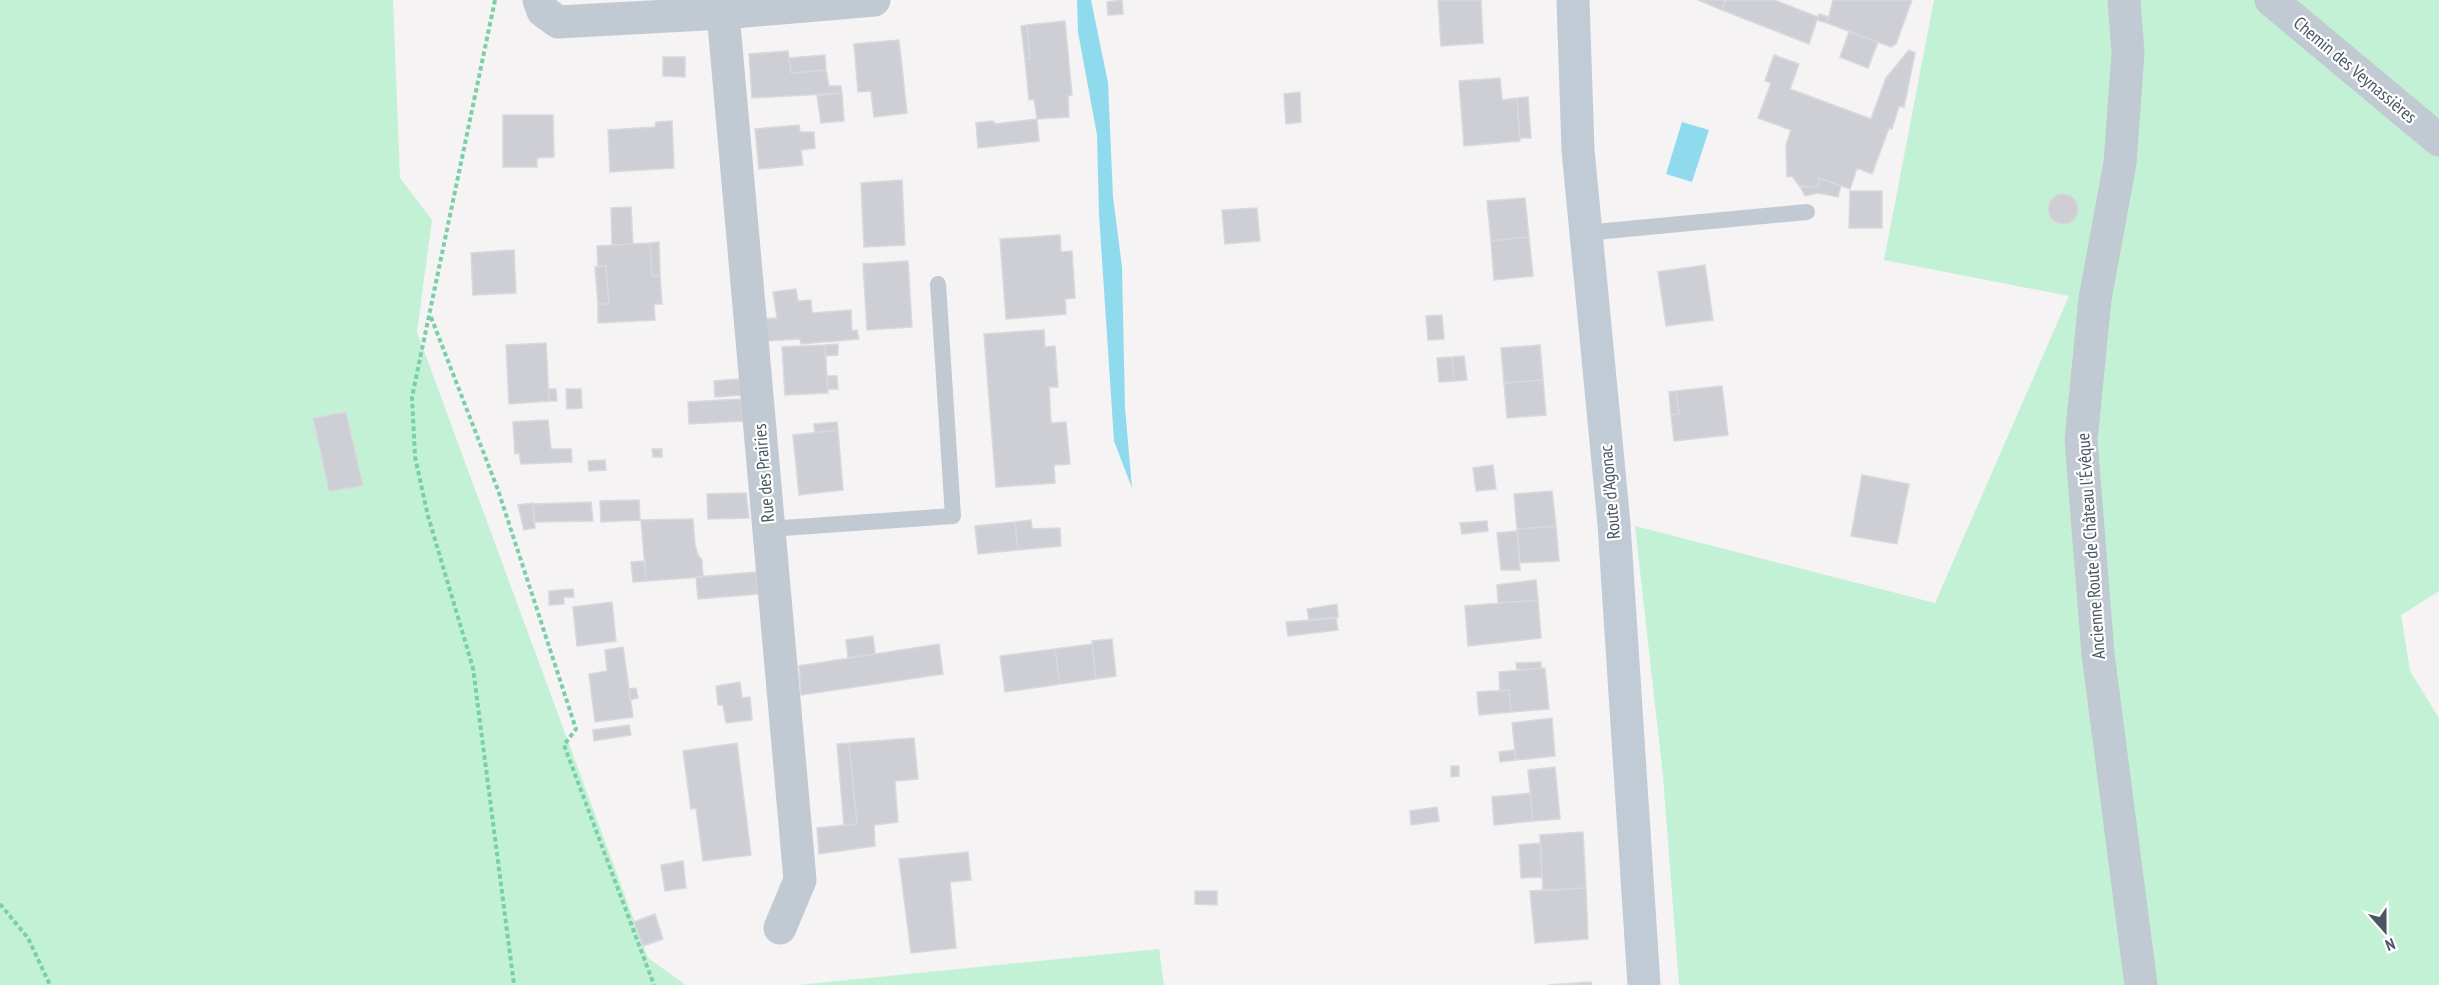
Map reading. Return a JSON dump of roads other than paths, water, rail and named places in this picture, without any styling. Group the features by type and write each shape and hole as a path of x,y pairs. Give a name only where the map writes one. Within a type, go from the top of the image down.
{"main road":[{"name":"Route d'Agonac","path":"1573,0 1578,150 1614,524 1644,985"}],"street":[{"path":"539,0 543,11 558,22 723,13 873,0"},
{"name":"Ancienne Route de Château l'Évêque","path":"2124,0 2128,53 2120,163 2095,299 2081,440 2098,654 2141,985"},
{"name":"Chemin des Veynassières","path":"2271,0 2439,140"},
{"name":"Rue des Prairies","path":"723,13 800,880 780,928"}],"lane":[{"path":"1585,233 1807,213"},
{"path":"769,529 953,516 938,284"}],"water":[{"path":"1077,0 1091,0 1108,83 1113,197 1122,267 1125,408 1132,488 1114,441 1099,214 1097,135 1078,32"},
{"path":"1682,122 1709,130 1692,182 1666,174"}]}
